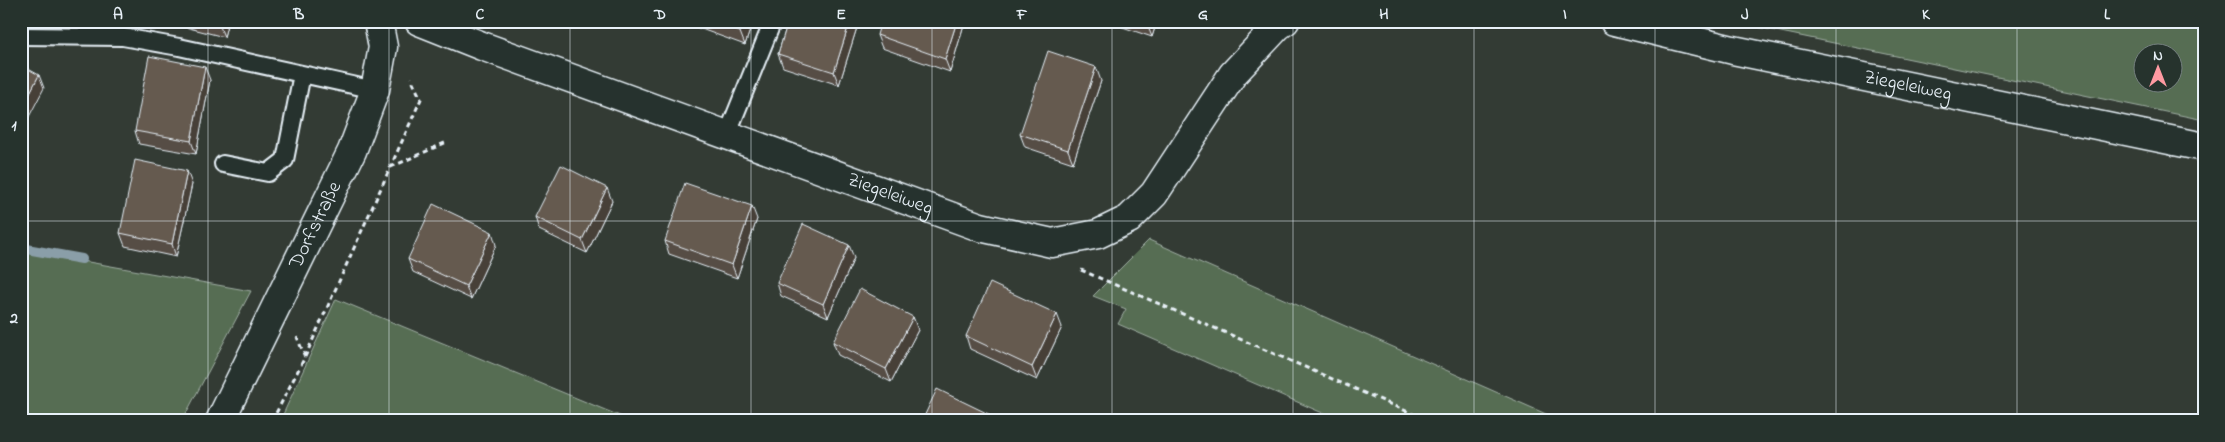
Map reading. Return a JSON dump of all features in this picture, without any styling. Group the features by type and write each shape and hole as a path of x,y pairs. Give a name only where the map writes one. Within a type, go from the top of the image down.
{"street":[{"name":"Dorfstraße","path":"220,421 352,151 375,90 383,48 378,21"},
{"name":"Ziegeleiweg","path":"418,21 980,227 1052,243 1098,234 1128,219 1154,194 1232,74 1285,21"},
{"name":"Ziegeleiweg","path":"1614,21 1733,50 2204,147"}],"lane":[{"path":"727,135 773,21"},
{"path":"21,36 122,38 178,47 375,90"},
{"path":"223,164 268,173 285,160 302,74"}],"path":[{"path":"272,421 305,357 421,99"},
{"path":"391,167 447,142"},
{"path":"1072,266 1429,421"},
{"path":"276,306 288,315 305,357"}],"green space":[{"path":"1728,21 2204,21 2204,120"},
{"path":"1149,240 1562,421 1341,421 1118,324 1126,309 1093,296"},
{"path":"21,250 251,291 182,421 21,421"},
{"path":"336,299 632,421 280,421"}],"building":[{"path":"710,21 744,21 740,32"},
{"path":"788,21 850,21 834,72 778,54"},
{"path":"881,21 957,21 945,59 877,35"},
{"path":"1048,51 1096,67 1068,150 1020,134"},
{"path":"149,56 205,67 191,141 135,131"},
{"path":"21,65 39,75 21,110"},
{"path":"135,160 187,171 172,244 120,233"},
{"path":"561,165 607,188 582,240 535,217"},
{"path":"685,183 752,206 732,265 665,241"},
{"path":"433,204 492,232 466,286 408,259"},
{"path":"803,224 849,245 823,304 777,283"},
{"path":"990,283 1057,314 1032,367 966,336"},
{"path":"860,289 913,317 886,369 833,342"},
{"path":"937,389 1003,421 922,421"}],"waterway":[{"path":"21,248 82,259"}]}
